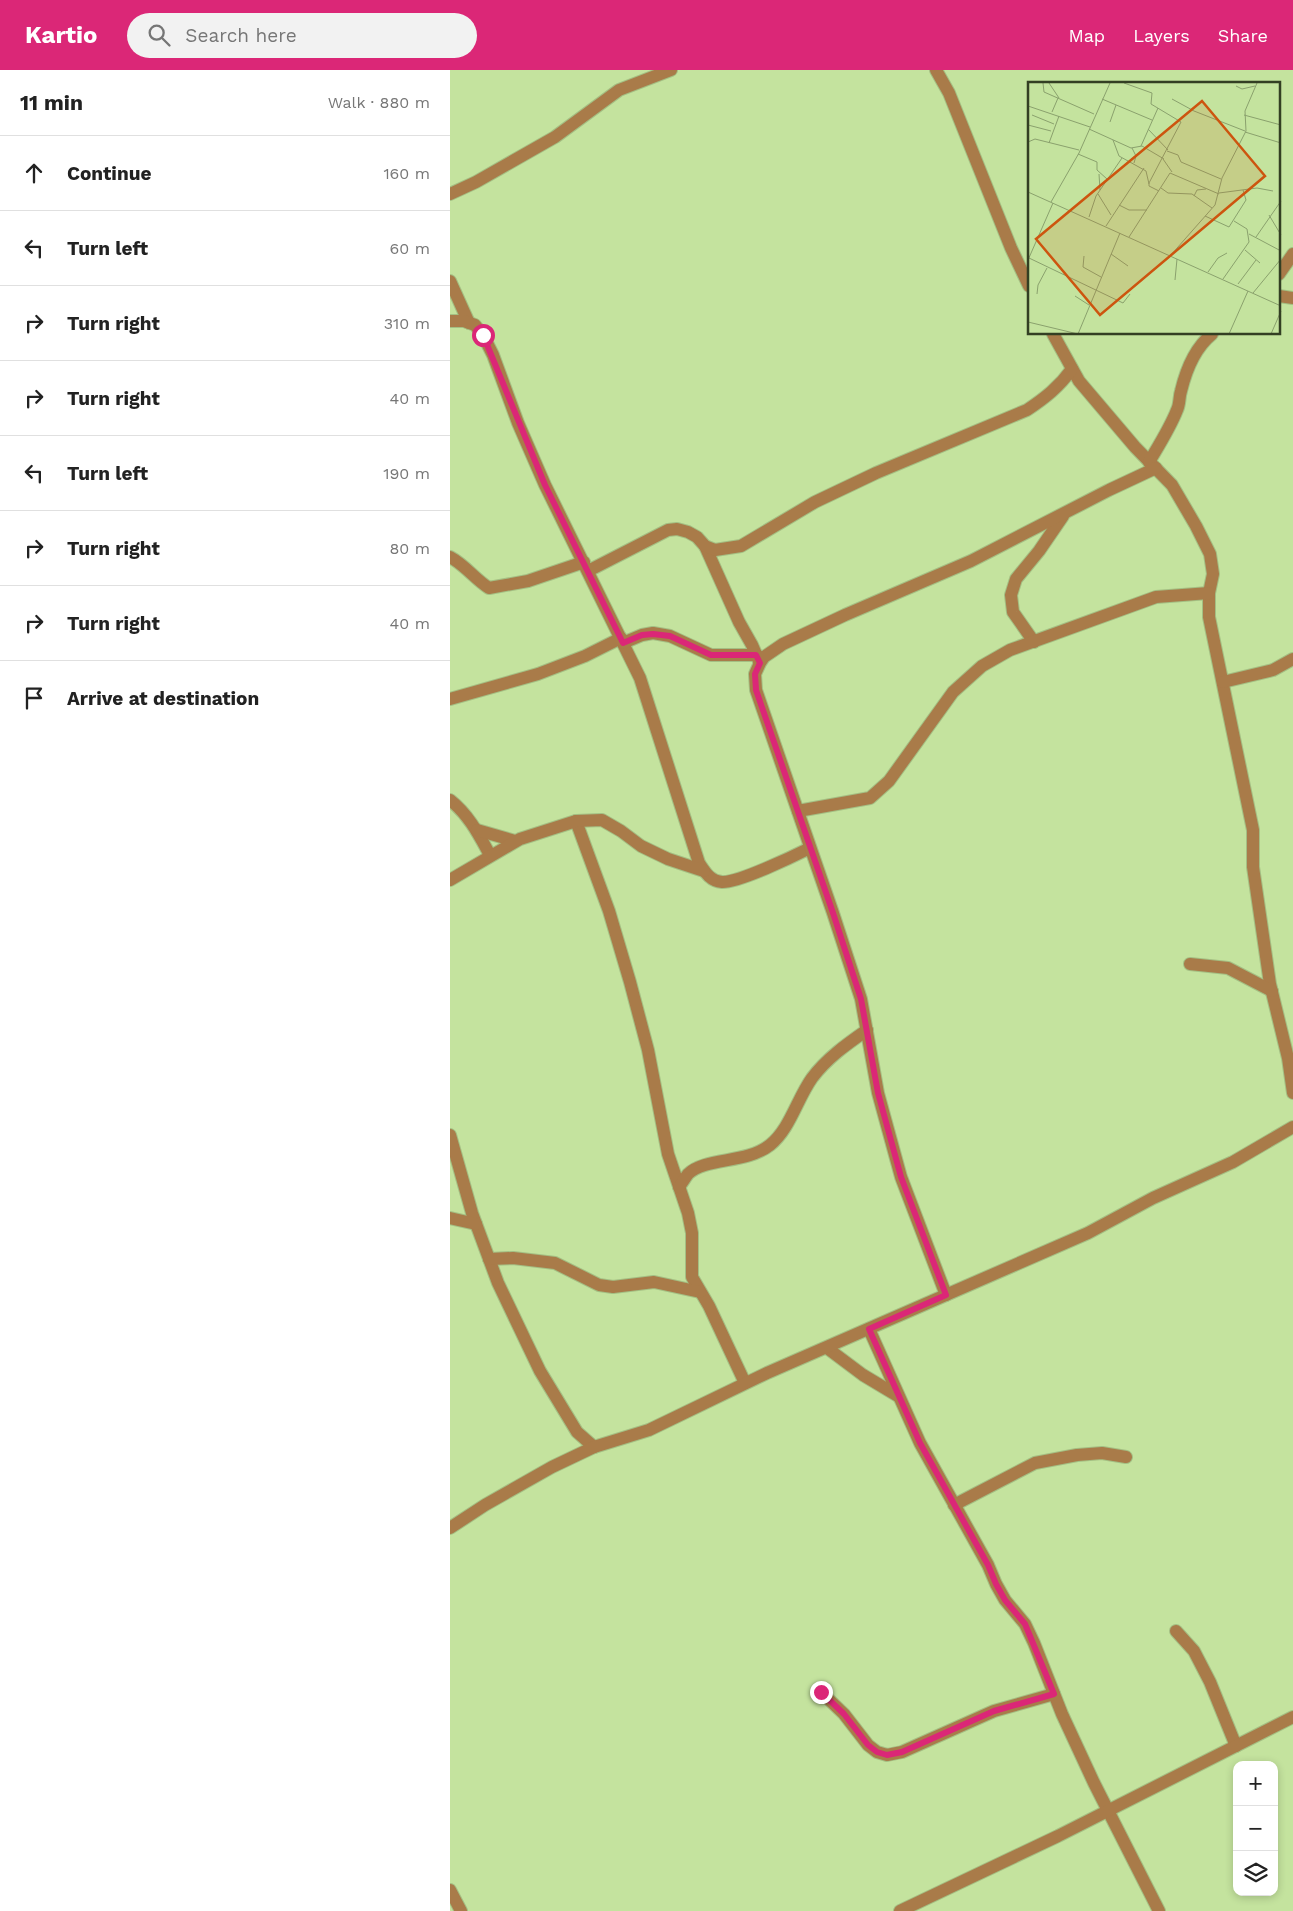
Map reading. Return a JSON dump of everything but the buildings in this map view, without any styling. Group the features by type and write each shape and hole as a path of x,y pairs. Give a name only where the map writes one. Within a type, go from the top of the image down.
{"street":[{"path":"450,194 476,182 554,138 619,90 671,70"},
{"path":"936,70 949,93 1011,248 1028,284"},
{"path":"1281,271 1293,254"},
{"path":"450,281 469,323"},
{"path":"450,321 464,321 475,325 483,335 541,476 640,678 699,863 704,871 709,877 722,882 742,877 789,859 810,848"},
{"path":"1054,335 1079,381 1172,486 1210,554 1213,574 1209,593 1209,617 1253,830 1253,867 1272,991 1288,1058 1293,1093"},
{"path":"450,699 538,674 642,635 670,636 711,655 758,659 783,644 845,615 971,562 1065,514 1152,465 1178,408 1181,390 1191,362 1205,340 1211,335"},
{"path":"705,546 715,550 741,546 815,502 918,455 1027,410 1049,396 1072,369"},
{"path":"1034,642 1013,612 1011,595 1016,579 1039,551 1065,514"},
{"path":"450,557 464,566 477,580 489,588 586,567 668,530 677,529 688,532 697,537 705,546 758,659 755,674 756,690 861,999 878,1093 901,1177 946,1295"},
{"path":"798,811 870,798 888,781 953,692 982,666 1010,650 1156,597 1209,593"},
{"path":"1222,682 1273,670 1293,658"},
{"path":"450,800 462,811 477,830 490,856"},
{"path":"450,880 515,841 576,821 602,820 622,831 641,846 668,859 704,871"},
{"path":"576,821 609,911 648,1050 668,1154 688,1213 692,1234 692,1277 709,1306 746,1383"},
{"path":"477,830 515,841"},
{"path":"1190,964 1228,968 1272,991"},
{"path":"679,1186 689,1174 702,1166 750,1156 770,1145 781,1132 812,1078 833,1055 866,1030"},
{"path":"450,1528 485,1505 552,1467 594,1447 649,1430 746,1383 1088,1233 1153,1198 1233,1162 1293,1127"},
{"path":"450,1135 476,1224 498,1283 540,1371 577,1432 594,1447"},
{"path":"450,1218 476,1224"},
{"path":"490,1259 514,1258 555,1264 600,1285 612,1287 654,1282 700,1292"},
{"path":"869,1329 920,1443 988,1565 1005,1600 1025,1624 1054,1694 1108,1810 1159,1911"},
{"path":"827,1348 863,1375 898,1396"},
{"path":"954,1505 1035,1463 1078,1455 1102,1453 1126,1457"},
{"path":"1176,1631 1194,1651 1210,1682 1236,1746"},
{"path":"821,1692 844,1714 868,1745 877,1752 887,1755 902,1752 994,1711 1054,1694"},
{"path":"900,1911 968,1880 1293,1717"},
{"path":"450,1890 461,1911"}],"route":[{"path":"483,335 545,485 623,643 642,635 670,636 711,655 756,655 760,663 755,674 756,690 861,999 878,1093 901,1177 946,1295 869,1329 920,1443 988,1565 1005,1600 1025,1624 1054,1694 994,1711 902,1752 887,1755 877,1752 868,1745 844,1714 821,1692"}]}
